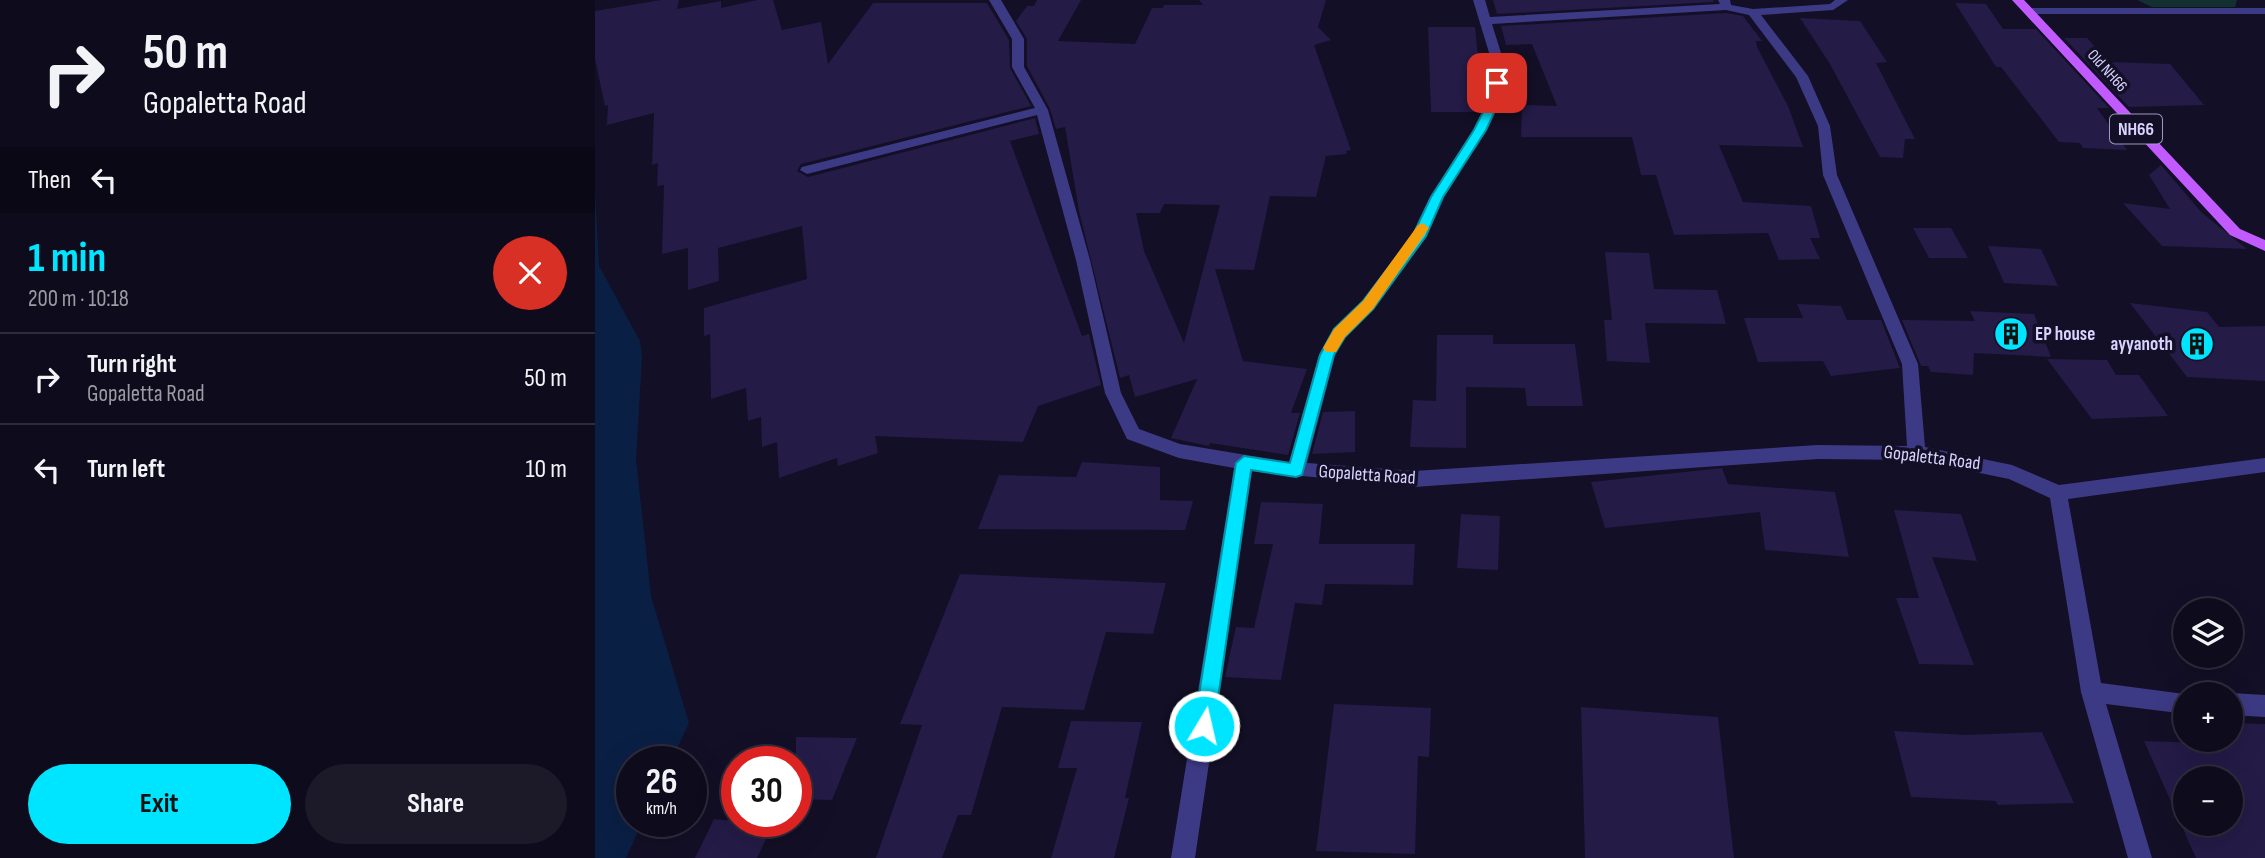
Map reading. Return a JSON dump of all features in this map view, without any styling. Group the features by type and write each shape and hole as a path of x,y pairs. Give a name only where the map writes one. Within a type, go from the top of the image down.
{"main road":[{"name":"Old NH66","path":"2018,0 2235,232 2265,246"}],"street":[{"name":"Gopaletta Road","path":"995,0 1006,24 1018,39 1019,67 1042,110 1083,260 1113,393 1133,434 1179,451 1244,463 1414,479 1818,452 1916,453 2012,472 2058,494"},
{"path":"1296,470 1327,355 1339,333 1368,305 1419,236 1437,197 1480,130 1496,98 1500,68 1479,0"},
{"path":"1484,21 1725,3 1753,12 1833,7 1842,0"},
{"path":"2030,11 2265,11"},
{"path":"1753,12 1802,75 1824,126 1830,175 1910,363 1916,453"},
{"path":"807,170 1042,110"},
{"path":"1183,858 1244,463"},
{"path":"2140,858 2092,692 2058,494 2265,466"},
{"path":"2092,692 2173,701"},
{"path":"2243,705 2265,706"}],"green space":[{"path":"2137,0 2237,0 2235,7 2152,7"}],"water":[{"path":"595,190 599,266 640,341 642,357 636,459 651,596 689,723 678,746 616,746 616,837 636,837 626,858 595,858"}],"building":[{"path":"661,0 679,0 677,9 721,1 721,8 757,0 773,0 782,30 821,22 828,64 873,3 987,3 1009,40 1010,68 1031,106 801,164 797,171 808,177 1035,118 1039,134 1010,141 1082,336 1089,334 1101,385 1038,406 1023,442 875,436 878,453 838,466 837,458 779,478 777,442 762,447 761,417 748,421 746,388 711,399 710,334 704,336 704,308 807,279 802,226 718,248 719,281 688,290 688,248 662,254 664,185 657,186 658,163 652,165 654,113 607,125 608,105 605,106 595,59 595,11"},
{"path":"1037,0 1081,0 1058,41 1135,44 1152,8 1163,8 1164,5 1203,5 1199,0 1326,0 1318,27 1331,40 1314,45 1351,150 1346,151 1347,154 1326,156 1316,197 1270,196 1254,270 1215,269 1243,361 1307,369 1291,413 1300,413 1288,455 1210,443 1209,446 1171,438 1197,379 1135,397 1129,375 1120,378 1079,211 1065,127 1056,129 1050,109 1027,66 1027,39 1016,21 1027,6 1034,6","holes":["1164,204 1220,205 1184,343 1144,251 1136,213 1160,213"]},
{"path":"1493,0 1713,0 1714,2 1497,14"},
{"path":"1955,3 1986,4 2003,29 2036,29 2109,108 2097,108 2127,150 2083,148 2080,143 2059,142 2001,67 1996,67"},
{"path":"1726,13 1743,16 1762,41 1756,41 1757,47 1788,106 1803,147 1719,145 1743,202 1811,206 1820,238 1810,238 1820,259 1779,260 1768,233 1674,235 1656,175 1641,175 1632,137 1521,137 1522,105 1557,106 1532,44 1506,45 1501,26"},
{"path":"1800,18 1860,21 1887,62 1876,63 1915,139 1905,139 1903,158 1880,157 1830,64"},
{"path":"1428,27 1475,27 1483,106 1480,112 1431,112"},
{"path":"2064,38 2087,38 2109,62 2170,64 2204,105 2129,107"},
{"path":"2161,165 2202,213 2247,249 2162,246 2123,203 2170,209 2149,175"},
{"path":"1913,228 1951,228 1968,258 1929,258"},
{"path":"1988,246 2041,249 2058,286 2004,283"},
{"path":"1605,252 1649,253 1654,289 1717,290 1726,324 1645,323 1650,363 1607,361 1604,320 1612,320"},
{"name":"ayyanoth","path":"2130,303 2207,312 2219,327 2265,326 2265,381 2187,377"},
{"path":"1797,304 1841,306 1847,320 1881,320 1900,368 1831,376 1823,361 1758,362 1744,318 1803,318"},
{"path":"1970,311 2034,314 2051,357 1974,353 1973,375 1931,372 1928,366 1921,366 1902,320 1975,321"},
{"path":"1437,335 1493,335 1493,344 1575,344 1583,406 1527,406 1525,388 1466,387 1466,448 1410,447 1413,400 1436,401"},
{"path":"2047,359 2107,360 2116,375 2139,375 2168,416 2092,419"},
{"path":"1355,411 1355,452 1312,454 1323,412"},
{"path":"1082,462 1160,467 1160,500 1193,501 1185,530 978,529 999,475 1076,477"},
{"path":"1722,468 1728,484 1835,492 1849,557 1765,550 1760,512 1605,528 1591,482"},
{"path":"1261,502 1323,504 1319,544 1415,544 1413,585 1325,584 1322,605 1295,603 1281,680 1225,677 1236,627 1254,628 1273,544 1254,544"},
{"path":"1894,510 1961,514 1977,561 1932,557 1974,665 1919,664 1896,598 1919,598"},
{"path":"1461,514 1500,516 1498,570 1457,568"},
{"path":"960,574 1166,583 1153,634 1106,632 1084,710 1002,707 971,815 958,815 942,858 876,858 922,725 900,724"},
{"path":"1334,704 1431,708 1429,757 1418,756 1415,854 1316,851"},
{"path":"1581,707 1718,717 1734,858 1585,858"},
{"path":"1071,721 1142,722 1125,798 1129,798 1114,858 1051,858 1077,768 1058,768"},
{"path":"2243,723 2265,724 2265,858 2196,858 2186,836 2243,836 2243,766 2173,766 2173,806 2144,741 2173,742 2173,752 2243,752"},
{"path":"1894,731 1966,735 2042,732 2074,803 1998,805 1996,801 1911,797"},
{"path":"796,737 857,738 832,800 812,799 812,746 796,746"},
{"path":"714,819 721,820 721,837 767,837 757,858 695,858"}],"slow traffic":[{"path":"1331,348 1339,333 1368,305 1423,228"}],"place":[{"name":"EP house","path":"2011,334"},
{"name":"ayyanoth","path":"2197,344"}],"route":[{"path":"1204,726 1244,463 1296,470 1318,378 1327,355 1339,333 1368,305 1419,236 1437,197 1480,130 1496,98 1497,83"}]}
